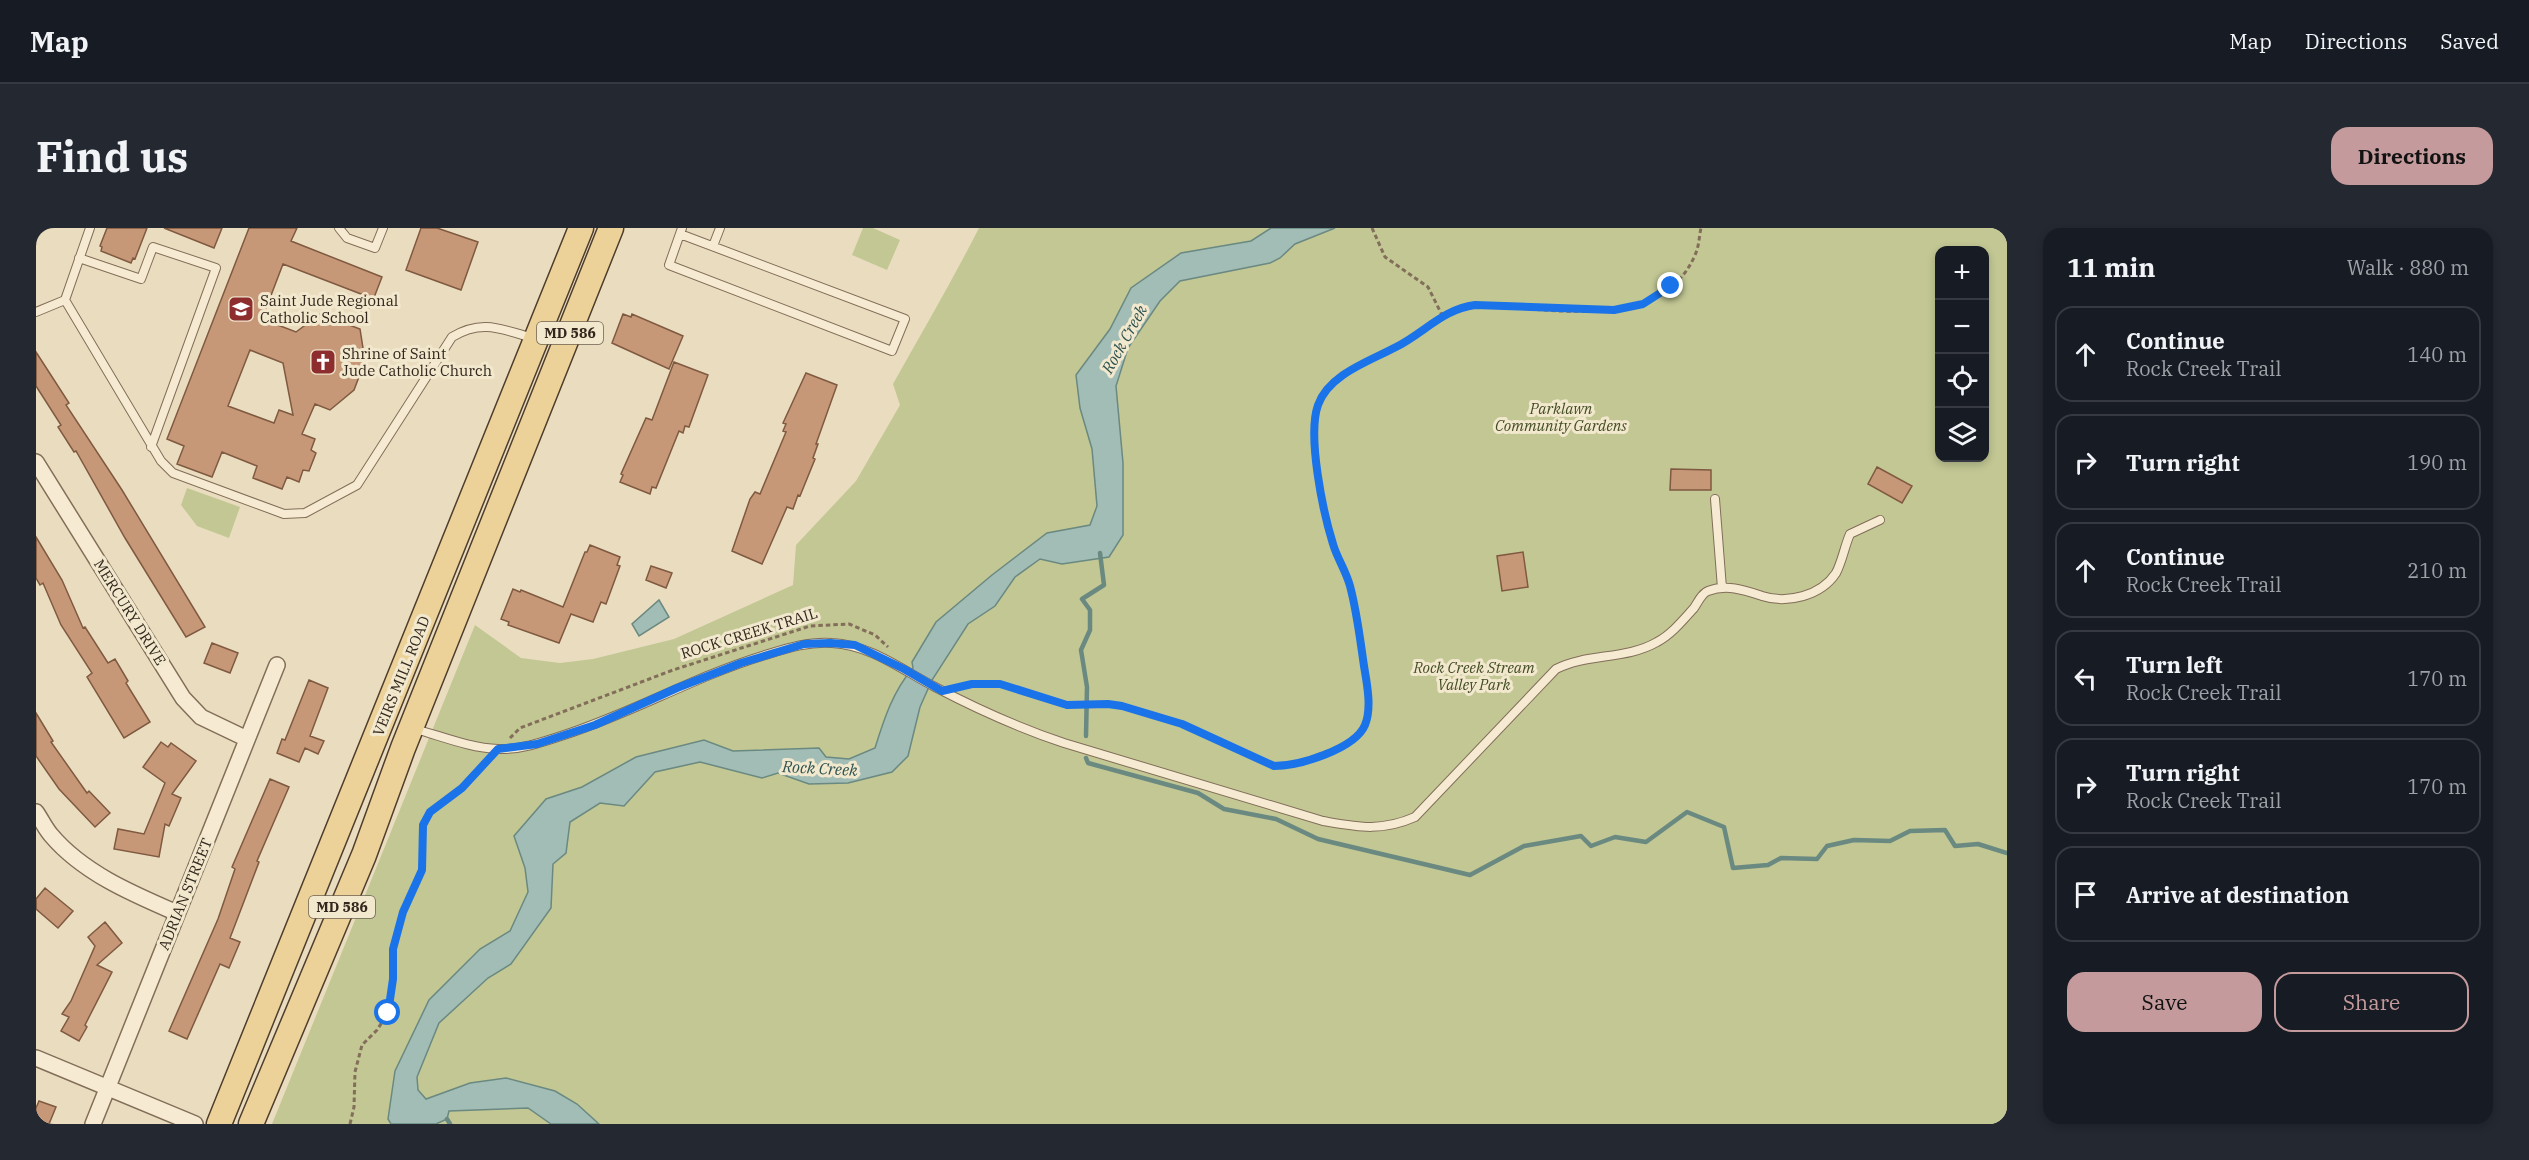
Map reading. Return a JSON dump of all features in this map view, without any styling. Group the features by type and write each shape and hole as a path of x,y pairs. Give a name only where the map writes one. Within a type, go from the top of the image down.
{"main road":[{"name":"VEIRS MILL ROAD","path":"219,1124 538,340 581,228"},
{"name":"VEIRS MILL ROAD","path":"251,1124 364,855 407,738 611,228"},
{"path":"376,737 407,738"},
{"path":"248,1052 275,1065"}],"street":[{"name":"MERCURY DRIVE","path":"36,462 183,698 201,717 247,739"},
{"name":"ADRIAN STREET","path":"93,1124 277,665"},
{"path":"36,812 51,836 89,869 135,895 177,914"},
{"path":"36,1058 195,1124"}],"lane":[{"path":"90,228 65,300 151,447 173,473 284,514 305,513 357,485 452,338 466,329 491,326 538,340"},
{"path":"339,228 347,238 375,248 383,228"},
{"path":"713,246 720,228"},
{"path":"681,231 713,246 905,319 892,351 669,265 681,231"},
{"path":"79,258 141,279 153,247 216,268 151,447"},
{"path":"36,312 65,300"},
{"path":"1716,499 1722,588"},
{"path":"407,738 498,749 537,744 595,725 720,671 804,644 855,645 942,691 1030,731 1279,810 1346,825 1394,826 1415,817 1556,669 1575,662 1632,652 1657,642 1677,627 1705,591 1722,588 1743,589 1764,597 1791,599 1816,591 1836,573 1850,534 1880,520"}],"path":[{"path":"1372,228 1384,257 1428,287 1442,315"},
{"path":"942,691 972,684 1000,684 1067,705 1122,706 1182,724 1274,766 1291,765 1346,745 1359,735 1368,717 1366,676 1354,603 1349,583 1333,544 1317,463 1314,422 1323,396 1346,373 1400,345 1442,315 1457,308 1475,305 1614,310 1643,304 1671,286 1683,274 1695,256 1701,228"},
{"name":"ROCK CREEK TRAIL","path":"350,1124 354,1107 355,1072 362,1045 377,1030 388,1013 393,979 393,949 403,912 422,870 423,825 430,812 462,788 520,728 673,670 810,626 849,624 875,635 897,655 905,670"}],"green space":[{"path":"863,228 873,228 900,240 887,270 852,255"},
{"name":"Rock Creek Stream Valley Park","path":"979,228 2007,228 2007,1124 272,1124 475,625 521,658 560,663 593,659 674,639 793,585 796,545 856,481 900,405 893,384"},
{"path":"187,488 240,507 229,538 197,526 181,505"}],"water":[{"name":"Rock Creek","path":"1271,228 1335,228 1295,244 1280,258 1270,263 1180,281 1160,301 1128,348 1116,386 1123,463 1123,535 1109,557 1062,564 1040,559 1015,577 995,606 968,624 932,680 920,707 908,756 892,772 848,783 809,784 778,773 762,778 700,762 655,772 624,806 600,803 570,822 566,853 553,864 551,908 511,964 488,978 439,1023 417,1077 418,1090 426,1099 470,1083 506,1078 555,1091 577,1104 599,1124 551,1124 528,1108 449,1111 447,1119 436,1124 391,1124 388,1119 395,1071 429,1000 480,949 510,931 528,892 525,868 514,836 546,799 582,787 636,757 704,740 733,751 819,748 826,757 849,759 875,748 895,696 913,668 912,662 936,622 1047,533 1090,525 1097,506 1092,449 1080,408 1076,375 1110,329 1131,288 1181,253 1251,241"},
{"path":"659,600 669,617 639,636 632,624"}],"building":[{"path":"107,228 147,228 135,259 133,258 131,263 101,251 100,246"},
{"path":"164,228 222,228 214,248"},
{"path":"249,228 297,228 291,241 382,277 370,308 361,311 358,303 361,294 283,264 262,319 296,332 320,314 360,329 365,361 354,390 330,410 315,404 302,434 315,439 311,450 316,453 309,471 303,470 299,482 287,477 282,489 253,478 257,466 222,452 212,477 177,464 184,446 167,439","holes":["250,350 283,363 293,415 279,410 274,423 228,406"]},
{"path":"421,228 437,228 478,242 461,290 406,270"},
{"path":"623,314 631,317 632,314 683,336 669,369 612,343"},
{"path":"36,352 69,403 66,405 122,490 205,627 186,637 125,538 76,451 74,452 58,427 61,425 36,386"},
{"path":"674,362 708,375 689,427 685,426 683,433 679,431 656,488 652,487 650,494 620,482 623,475 621,474 646,418 652,420"},
{"path":"806,373 837,385 816,444 818,444 813,458 815,459 800,496 798,495 793,509 787,507 762,564 732,551 750,499 755,492 760,494 786,432 783,431 786,424 783,423"},
{"path":"1877,467 1912,486 1902,503 1868,484"},
{"path":"1671,469 1711,470 1711,490 1670,490"},
{"path":"36,537 62,580 83,628 85,627 108,663 115,659 128,681 126,683 150,722 124,738 87,677 92,673 61,625 43,583 40,585 36,578"},
{"path":"590,545 620,557 617,565 620,566 606,604 601,602 593,622 571,614 559,643 508,625 509,622 501,619 513,589 563,607"},
{"path":"1523,552 1528,587 1502,591 1497,556"},
{"path":"651,566 672,573 666,588 646,580"},
{"path":"212,643 238,653 230,673 204,663"},
{"path":"309,680 328,688 310,736 324,741 318,754 305,748 299,762 277,753 282,739 285,740"},
{"path":"36,713 53,741 51,742 87,793 89,791 110,813 95,827 59,789 36,756"},
{"path":"161,742 168,747 171,743 196,761 172,794 181,798 169,826 165,824 159,857 114,849 118,829 144,834 165,783 143,767"},
{"path":"270,779 289,787 257,861 259,862 230,938 240,942 229,968 220,964 187,1039 169,1031 218,919 235,869 232,867"},
{"path":"45,888 73,911 58,928 36,909 36,899"},
{"path":"105,922 122,943 97,965 112,972 79,1041 61,1031 69,1017 62,1014 71,1001 95,946 88,937"},
{"path":"39,1101 56,1107 49,1124 36,1124 36,1108"}],"waterway":[{"path":"1086,736 1087,687 1081,650 1090,630 1090,610 1082,599 1104,585 1100,553"},
{"path":"1086,758 1088,763 1198,793 1224,809 1276,819 1318,839 1470,875 1524,846 1581,836 1591,846 1615,837 1646,842 1687,812 1724,827 1733,868 1768,865 1781,858 1817,859 1827,846 1854,840 1890,841 1910,831 1945,830 1955,846 1978,844 2007,853"},
{"path":"447,1119 450,1124"}],"place":[{"name":"Saint Jude Regional Catholic School","path":"241,309"},
{"name":"Shrine of Saint Jude Catholic Church","path":"323,362"}],"route":[{"path":"388,1013 393,979 393,949 403,912 422,870 423,825 430,812 462,788 498,749 537,744 595,725 677,688 741,663 804,644 855,645 942,691 972,684 1000,684 1067,705 1122,706 1182,724 1274,766 1291,765 1346,745 1353,741 1365,726 1368,704 1366,676 1354,603 1349,583 1333,544 1318,474 1314,422 1323,396 1346,373 1400,345 1442,315 1463,306 1614,310 1643,304 1671,286"}],"park label":[{"name":"Parklawn Community Gardens","path":"1561,416"}]}
